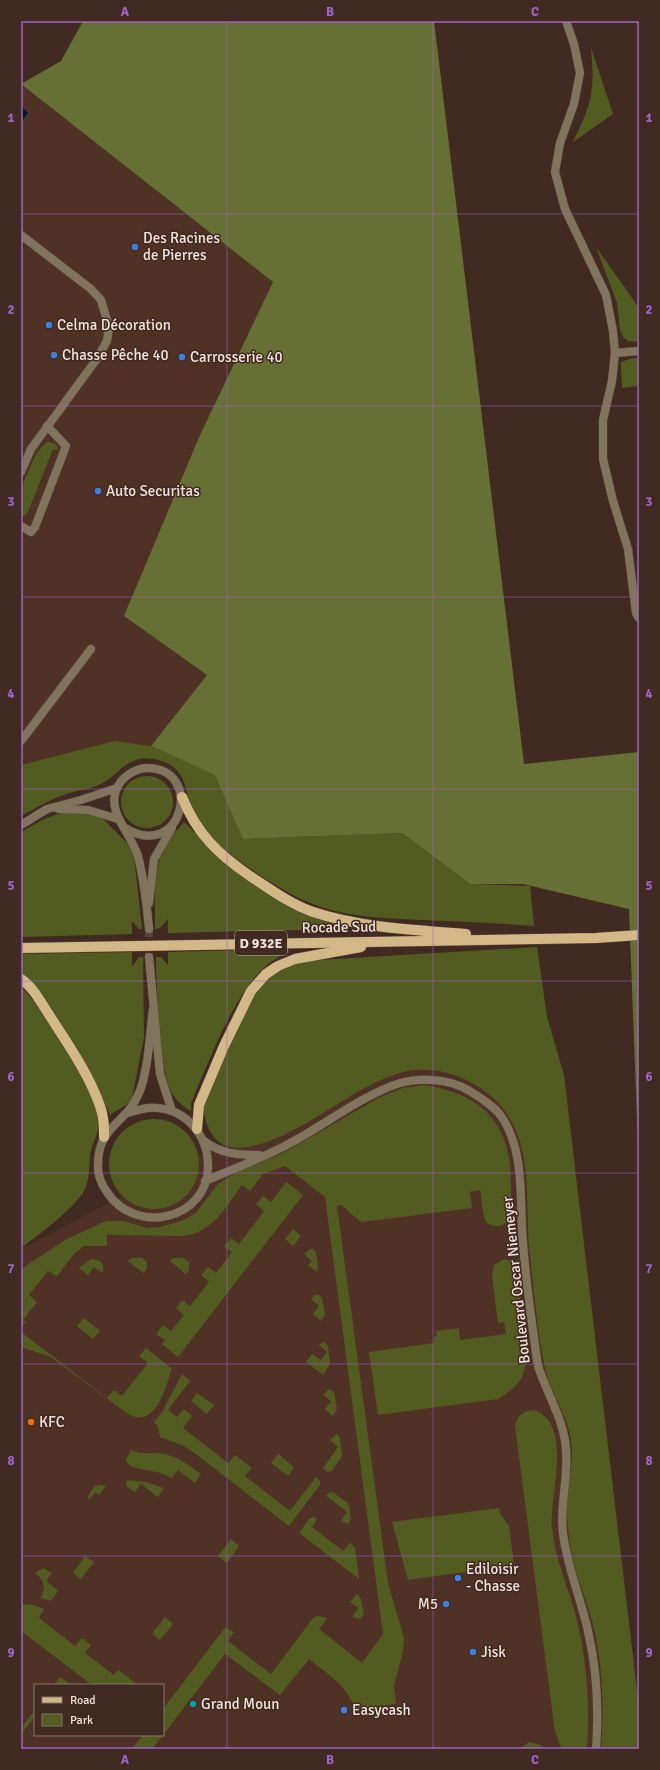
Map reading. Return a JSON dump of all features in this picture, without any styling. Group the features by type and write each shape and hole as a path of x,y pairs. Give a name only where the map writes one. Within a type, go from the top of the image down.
{"main road":[{"path":"182,797 189,815 199,831 229,862 280,896 313,912 370,925 528,939"},
{"name":"Rocade Sud","path":"21,948 561,939 639,935"},
{"path":"197,1129 199,1105 224,1046 251,991 266,974 278,966 295,959 388,941"},
{"path":"21,979 35,993 88,1077 100,1107 104,1122 104,1137"}],"street":[{"path":"566,21 574,44 580,72 574,104 560,143 555,172 565,209 606,295 613,331 615,353 612,381 603,420 603,459 613,501 628,548 636,613 639,618"},
{"path":"21,235 91,289 101,300 109,327 107,341 96,360 30,449 21,472"},
{"path":"615,353 639,351"},
{"path":"21,526 31,532 34,527 66,446 47,426"},
{"path":"21,741 91,649"},
{"path":"148,912 154,860 160,846 174,824 182,806 182,797 178,786 172,778 163,772 152,768 142,768 131,772 123,779 117,788 114,798 114,809 118,819 126,828 135,834 145,836 156,835 166,831 174,824"},
{"path":"21,825 47,809 117,788"},
{"path":"47,809 88,810 118,819"},
{"path":"126,828 139,858 148,912 149,929"},
{"path":"149,957 160,1074 172,1111"},
{"path":"128,1113 142,1084 153,1009"},
{"name":"Boulevard Oscar Niemeyer","path":"206,1181 292,1142 378,1092 400,1083 417,1079 442,1081 461,1086 482,1099 500,1116 512,1139 518,1162 522,1242 538,1366 544,1386 563,1428 566,1449 566,1474 562,1506 562,1530 568,1563 577,1588 595,1668 598,1704 596,1749"},
{"path":"149,1108 172,1111 186,1118 197,1129 204,1140 208,1154 208,1167 206,1181 190,1204 179,1212 166,1217 152,1218 138,1216 125,1211 112,1200 102,1185 98,1169 98,1152 104,1137 114,1123 128,1113 149,1108"},
{"name":"Boulevard Oscar Niemeyer","path":"204,1140 216,1149 230,1154 264,1155"}],"shaded area":[{"path":"21,84 273,282 200,435 124,616 207,675 151,746 114,741 21,765"},
{"path":"395,1054 530,1092 616,1749 21,1749 21,1249"}],"green space":[{"path":"83,21 434,21 524,764 639,752 639,1170 629,909 523,884 470,884 402,833 243,839 215,775 151,746 207,675 124,616 200,435 273,282 21,84 61,61"},
{"path":"591,48 613,114 573,142 591,96 593,75"},
{"path":"596,247 639,308 639,342 628,341 623,337 620,330 617,303"},
{"path":"633,358 639,358 639,386 622,388 621,362"},
{"path":"46,442 51,442 57,446 59,450 53,449 30,507 26,515 21,517 21,488 36,454"},
{"path":"114,741 151,746 216,775 243,839 402,833 470,884 530,886 534,926 356,915 324,908 293,895 269,881 218,844 199,824 190,805 182,777 176,769 167,763 154,759 144,758 129,763 104,782 93,787 55,798 21,816 21,765"},
{"path":"147,776 161,780 169,788 173,802 169,816 161,824 147,828 133,824 125,816 121,802 125,788 133,780"},
{"path":"61,813 90,813 101,817 128,844 134,856 142,929 139,929 132,921 132,934 21,937 21,832 44,819"},
{"path":"184,822 218,855 242,873 342,924 344,929 168,933 168,919 160,928 155,929 155,898 158,864 165,846"},
{"path":"537,947 547,1017 564,1075 639,1707 639,1749 601,1749 602,1691 598,1647 573,1560 568,1524 567,1499 572,1461 571,1439 569,1430 546,1372 543,1358 538,1329 528,1238 524,1158 519,1139 511,1121 500,1105 491,1096 469,1081 443,1072 429,1070 403,1072 384,1079 364,1088 288,1133 248,1147 238,1148 229,1146 221,1143 215,1138 207,1124 203,1106 231,1037 249,1002 259,987 270,976 281,969 299,963 319,960"},
{"path":"286,949 289,951 288,953 272,961 257,975 244,992 232,1012 211,1055 191,1103 191,1111 175,1098 166,1078 159,1015 156,957 161,957 168,965 168,952"},
{"path":"132,952 132,967 139,957 143,957 144,1037 132,1098 127,1104 110,1115 92,1076 56,1015 32,982 21,973 21,954"},
{"path":"21,987 31,998 68,1051 90,1092 97,1109 99,1123 98,1131 90,1155 88,1178 84,1191 64,1214 21,1248"},
{"path":"424,1085 453,1092 478,1105 488,1114 497,1125 508,1153 511,1173 511,1213 510,1218 503,1224 494,1226 487,1223 483,1212 480,1190 470,1192 472,1208 361,1222 341,1205 337,1206 388,1583 404,1638 403,1651 394,1686 396,1704 356,1709 347,1693 341,1686 330,1675 309,1659 280,1695 225,1654 164,1734 164,1708 224,1629 227,1628 234,1632 228,1641 271,1674 313,1618 318,1616 327,1618 319,1629 362,1663 383,1634 325,1197 285,1166 263,1174 250,1191 242,1185 224,1210 210,1225 193,1234 182,1236 107,1235 107,1246 84,1246 74,1254 57,1276 48,1271 29,1295 37,1302 23,1320 26,1322 21,1328 21,1269 65,1240 106,1221 123,1221 147,1228 160,1227 182,1221 196,1213 218,1184 233,1174 283,1153 380,1097 403,1088"},
{"path":"154,1119 171,1122 186,1132 196,1147 199,1164 196,1181 186,1196 171,1206 154,1209 137,1206 122,1196 112,1181 109,1164 112,1147 122,1132 137,1122"},
{"path":"286,1182 303,1195 178,1357 162,1344 165,1340 156,1334 163,1325 171,1331 184,1315 176,1308 182,1300 190,1306 209,1282 201,1275 208,1267 216,1273 232,1252 224,1246 231,1238 239,1244 264,1211 256,1204 263,1196 271,1202"},
{"path":"293,1229 301,1236 293,1246 285,1239"},
{"path":"310,1249 314,1249 316,1254 318,1263 317,1272 308,1265 312,1261 304,1254"},
{"path":"132,1258 142,1258 147,1262 147,1269 144,1273 127,1261"},
{"path":"173,1258 183,1258 189,1262 189,1270 186,1274 170,1261"},
{"path":"91,1259 99,1261 103,1265 102,1273 94,1267 88,1275 79,1268"},
{"path":"504,1259 510,1261 514,1268 524,1318 526,1358 524,1373 519,1382 498,1399 378,1415 369,1352 434,1343 434,1337 437,1336 436,1331 459,1328 460,1340 506,1334 504,1322 498,1323 492,1277 494,1265"},
{"path":"315,1295 319,1295 322,1298 325,1315 321,1321 313,1314 319,1306 311,1299"},
{"path":"84,1318 100,1331 93,1339 77,1326"},
{"path":"21,1332 107,1398 114,1390 122,1396 148,1363 139,1356 146,1348 172,1369 158,1404 152,1412 146,1416 138,1417 128,1414 51,1357 21,1347"},
{"path":"324,1342 328,1346 330,1364 323,1375 306,1362 312,1354 321,1360 327,1352 319,1345"},
{"path":"182,1374 190,1381 168,1410 177,1417 184,1409 192,1416 183,1428 228,1463 235,1455 252,1468 245,1476 290,1511 316,1477 320,1481 320,1485 289,1526 193,1452 184,1446 160,1437 158,1427 154,1422 162,1412"},
{"path":"329,1389 334,1392 337,1409 333,1416 325,1409 331,1401 323,1395"},
{"path":"197,1393 214,1405 207,1414 191,1401"},
{"path":"534,1410 546,1418 553,1430 556,1445 557,1462 552,1528 556,1550 575,1613 585,1664 588,1698 587,1749 562,1749 555,1732 515,1426 517,1419 521,1414"},
{"path":"337,1434 340,1438 342,1456 332,1471 327,1472 323,1468 338,1447 330,1440"},
{"path":"131,1450 139,1453 161,1453 170,1455 184,1462 201,1474 195,1483 178,1470 172,1478 161,1473 130,1466 126,1460"},
{"path":"278,1454 294,1467 288,1476 271,1463"},
{"path":"126,1481 146,1482 164,1488 158,1497 141,1484 135,1492 126,1486"},
{"path":"95,1486 106,1486 99,1495 95,1492 89,1500 88,1496"},
{"path":"330,1492 334,1493 349,1504 351,1520 348,1524 341,1521 347,1512 326,1496"},
{"path":"499,1508 500,1514 509,1526 514,1565 408,1580 392,1522"},
{"path":"314,1517 317,1519 312,1527 343,1551 350,1543 355,1548 359,1579 299,1533 309,1519"},
{"path":"231,1539 239,1546 227,1563 218,1556"},
{"path":"85,1556 94,1562 81,1579 73,1573"},
{"path":"43,1568 52,1573 46,1581 58,1591 51,1601 41,1598 44,1587 42,1581 35,1573"},
{"path":"357,1594 361,1599 364,1614 360,1619 352,1617 358,1608 350,1602"},
{"path":"21,1604 34,1605 44,1609 39,1618 75,1646 82,1638 91,1645 85,1653 114,1675 118,1670 137,1684 91,1684 21,1631"},
{"path":"165,1617 173,1624 160,1640 152,1634"},
{"path":"60,1677 70,1684 55,1684"},
{"path":"34,1711 34,1717 21,1734 21,1728"},
{"path":"142,1736 162,1736 152,1749 132,1749"},
{"path":"529,1742 541,1745 545,1749 519,1749"}],"water":[{"path":"22,107 28,113 21,122 21,108"}],"tunnel":[{"path":"149,929 149,957"}],"place":[{"name":"Des Racines de Pierres","path":"135,247"},
{"name":"Celma Décoration","path":"49,325"},
{"name":"Chasse Pêche 40","path":"54,355"},
{"name":"Carrosserie 40","path":"182,357"},
{"name":"Auto Securitas","path":"98,491"},
{"name":"KFC","path":"31,1422"},
{"name":"Ediloisir - Chasse","path":"458,1578"},
{"name":"M5","path":"446,1604"},
{"name":"Jisk","path":"473,1652"},
{"name":"Grand Moun","path":"193,1704"},
{"name":"Easycash","path":"344,1710"}]}
